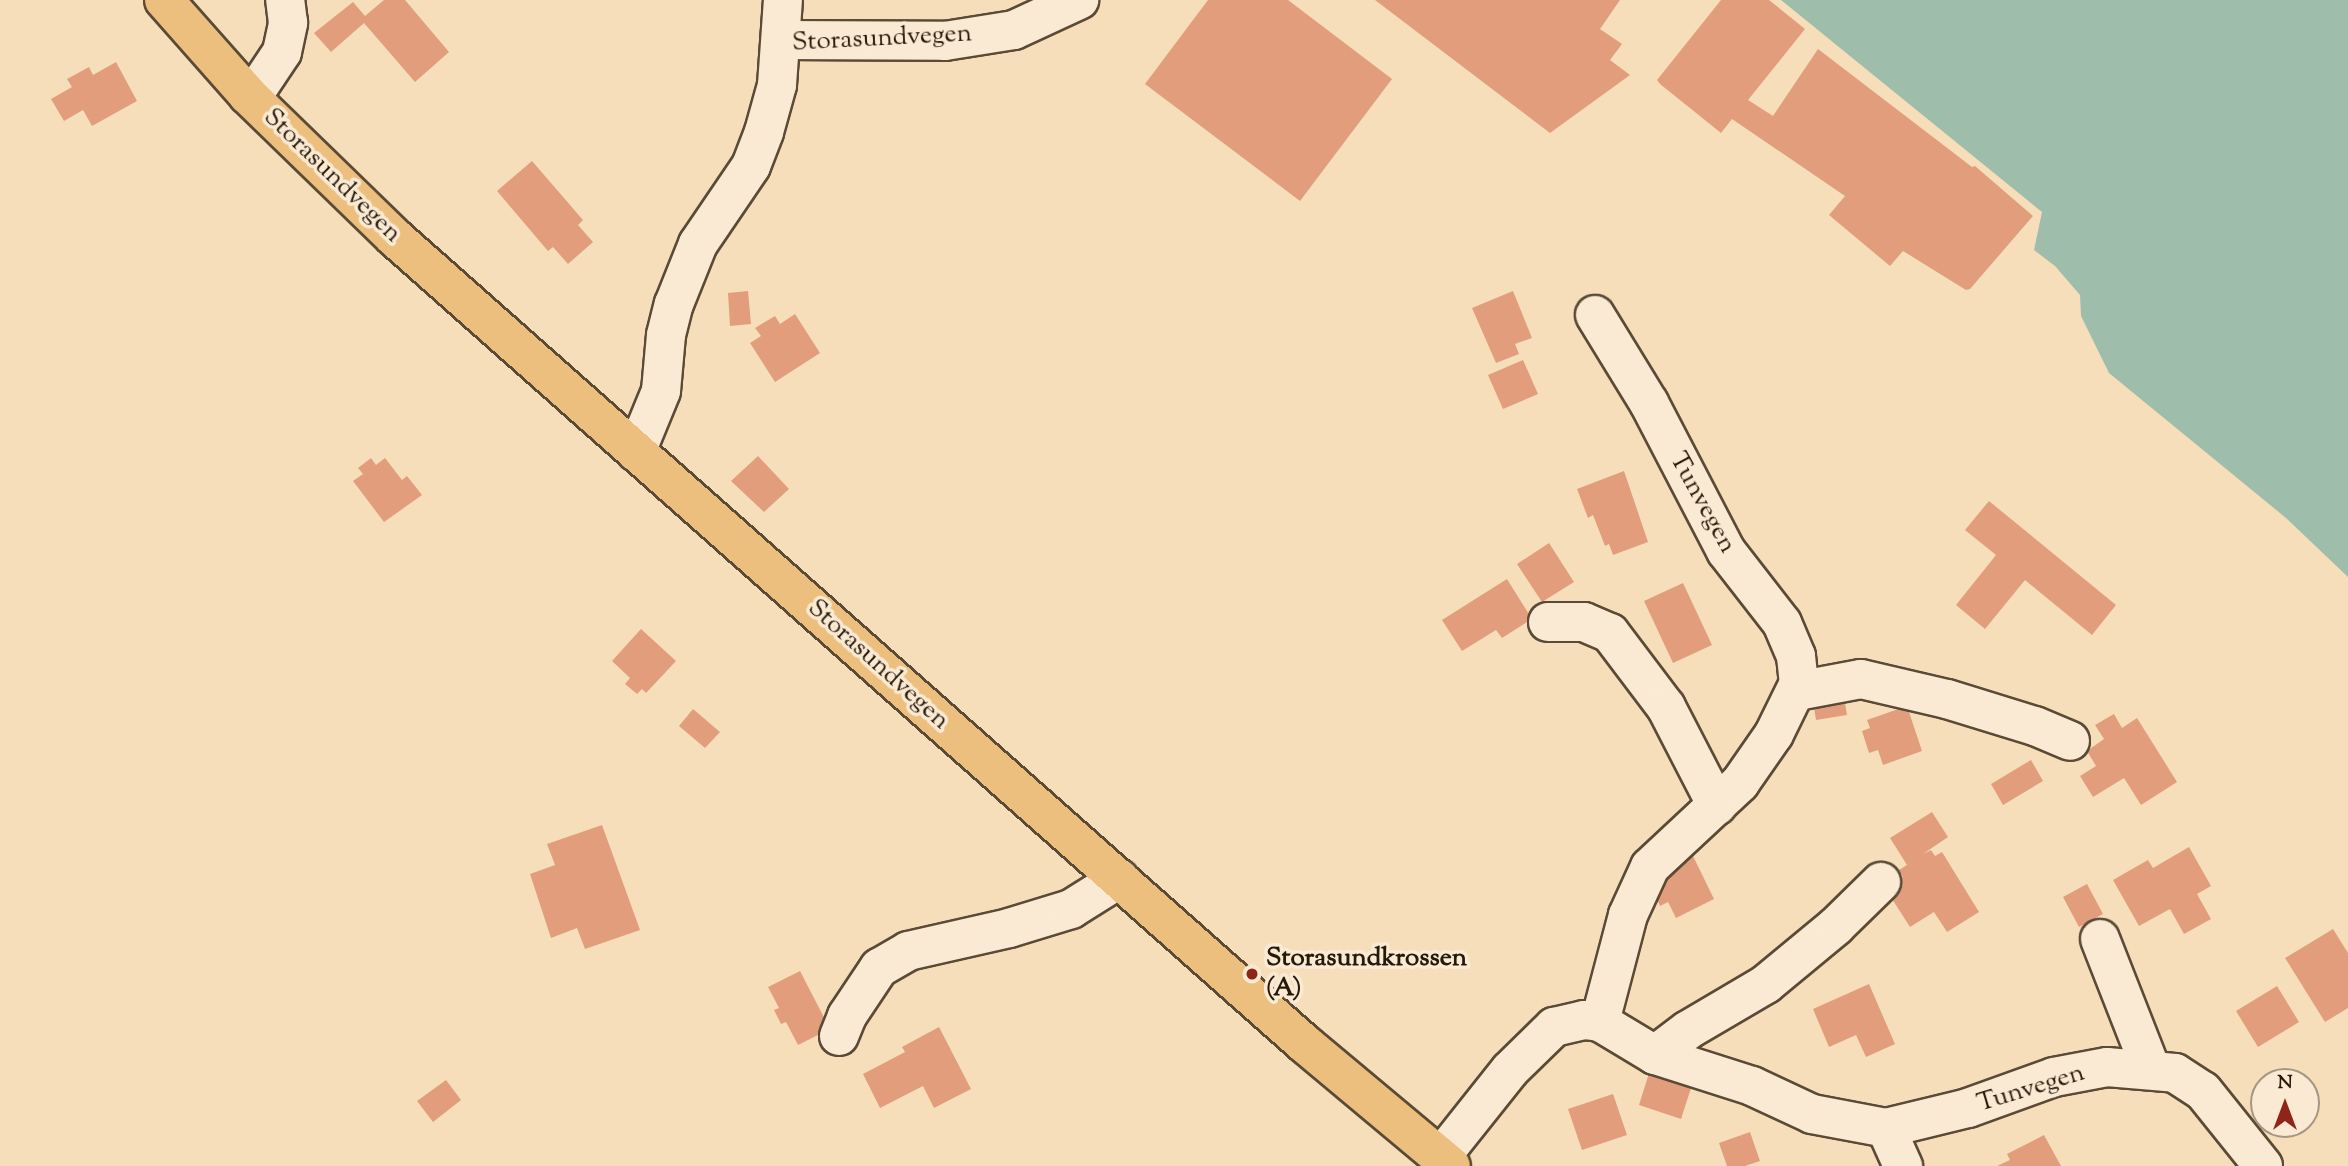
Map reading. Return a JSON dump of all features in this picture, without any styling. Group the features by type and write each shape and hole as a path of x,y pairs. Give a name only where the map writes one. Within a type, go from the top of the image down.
{"main road":[{"name":"Storasundvegen","path":"164,0 248,95 394,237 1119,879 1446,1162"}],"lane":[{"name":"Storasundvegen","path":"248,95 258,88 282,52 288,23 285,0"},
{"path":"781,40 783,0"},
{"name":"Storasundvegen","path":"636,452 662,391 666,335 688,268 698,244 751,166 764,132 777,85 781,40 945,41 1014,30 1079,0"},
{"name":"Tunvegen","path":"1595,315 1649,403 1726,551 1782,623 1796,656 1797,691 1774,734 1740,783 1650,867 1628,915 1600,1022 1655,1055 1752,1086 1812,1114 1886,1128 1968,1108 2054,1077 2107,1067 2175,1073 2203,1091 2263,1166"},
{"path":"1548,622 1584,622 1610,633 1666,707 1717,806"},
{"path":"1797,691 1861,679 1947,699 2070,741"},
{"path":"839,1036 847,1016 879,968 908,951 1070,909 1119,879"},
{"path":"1655,1055 1688,1030 1766,984 1836,926 1881,882"},
{"path":"2100,939 2151,1069"},
{"path":"1446,1162 1510,1070 1554,1027 1584,1020 1600,1022"},
{"path":"1886,1128 1903,1166"}],"shaded area":[{"path":"1781,0 2348,0 2348,577 2286,518 2109,373 2081,316 2080,295 2055,266 2034,250 2042,212"}],"building":[{"path":"384,0 405,0 449,52 415,82 364,23 331,52 314,33 353,2 365,16"},
{"path":"1208,0 1288,0 1392,79 1300,201 1145,84"},
{"path":"1375,0 1620,0 1600,29 1622,44 1610,60 1630,75 1550,133"},
{"path":"1721,0 1769,0 1805,29 1748,100 1773,116 1818,49 1972,167 1975,166 2033,216 1970,289 1966,290 1903,251 1890,266 1829,215 1845,196 1732,119 1721,133 1660,84 1657,80"},
{"path":"116,62 137,101 92,126 83,110 64,121 51,99 72,87 67,79 89,67 93,75"},
{"path":"532,161 583,220 578,225 593,242 568,264 553,247 548,251 497,191"},
{"path":"748,291 751,324 730,326 728,293"},
{"path":"1513,291 1532,338 1515,344 1519,354 1496,363 1472,308"},
{"path":"795,314 820,353 775,382 750,343 761,336 755,328 775,316 780,324"},
{"path":"1523,360 1538,394 1503,409 1488,375"},
{"path":"758,456 789,489 764,512 731,481"},
{"path":"371,458 376,465 385,458 402,480 407,476 422,495 384,522 353,481 363,474 358,468"},
{"path":"1624,471 1648,542 1613,555 1609,544 1605,546 1593,515 1588,518 1577,489"},
{"path":"1989,501 2116,605 2092,635 2025,580 1985,629 1956,605 1996,555 1965,530"},
{"path":"1549,543 1574,582 1542,602 1517,564"},
{"path":"1507,579 1532,619 1502,638 1496,630 1462,651 1442,620"},
{"path":"1683,583 1712,645 1673,663 1644,601"},
{"path":"641,629 676,661 646,693 642,689 637,694 625,684 630,678 612,661"},
{"path":"1844,697 1847,715 1816,720 1813,701"},
{"path":"1907,706 1922,751 1883,765 1878,750 1869,753 1862,731 1870,728 1867,720"},
{"path":"693,709 720,732 705,748 679,726"},
{"path":"2114,714 2122,728 2137,718 2177,782 2141,805 2124,778 2093,797 2080,776 2096,766 2087,751 2104,739 2095,725"},
{"path":"2031,760 2043,781 2003,805 1991,784"},
{"path":"1932,812 1948,837 1923,854 1931,850 1935,856 1942,852 1979,912 1947,932 1934,912 1910,927 1885,888 1903,877 1899,870 1907,865 1890,838"},
{"path":"602,825 640,930 585,949 577,928 551,938 530,874 555,865 547,844"},
{"path":"2189,847 2211,886 2197,894 2211,919 2184,934 2170,909 2139,926 2113,880 2148,860 2153,868"},
{"path":"1693,856 1714,899 1676,918 1668,902 1660,906 1653,890 1654,876"},
{"path":"2087,884 2103,914 2079,927 2063,897"},
{"path":"2333,929 2348,953 2348,1008 2325,1022 2285,958"},
{"path":"800,971 830,1029 798,1045 786,1022 781,1024 774,1010 779,1008 768,987"},
{"path":"1869,984 1895,1044 1866,1057 1856,1035 1829,1047 1813,1009"},
{"path":"2277,986 2299,1022 2258,1047 2236,1011"},
{"path":"939,1027 971,1089 934,1108 923,1086 880,1108 863,1074 905,1052 902,1047"},
{"path":"1650,1070 1692,1085 1681,1119 1639,1105"},
{"path":"446,1080 461,1100 433,1122 417,1101"},
{"path":"1613,1094 1627,1135 1582,1150 1568,1109"},
{"path":"1750,1132 1760,1161 1745,1166 1727,1166 1719,1143"},
{"path":"2044,1135 2061,1166 1997,1166 2010,1160 2007,1154"}],"place":[{"name":"Storasundkrossen (A)","path":"1252,974"}]}
